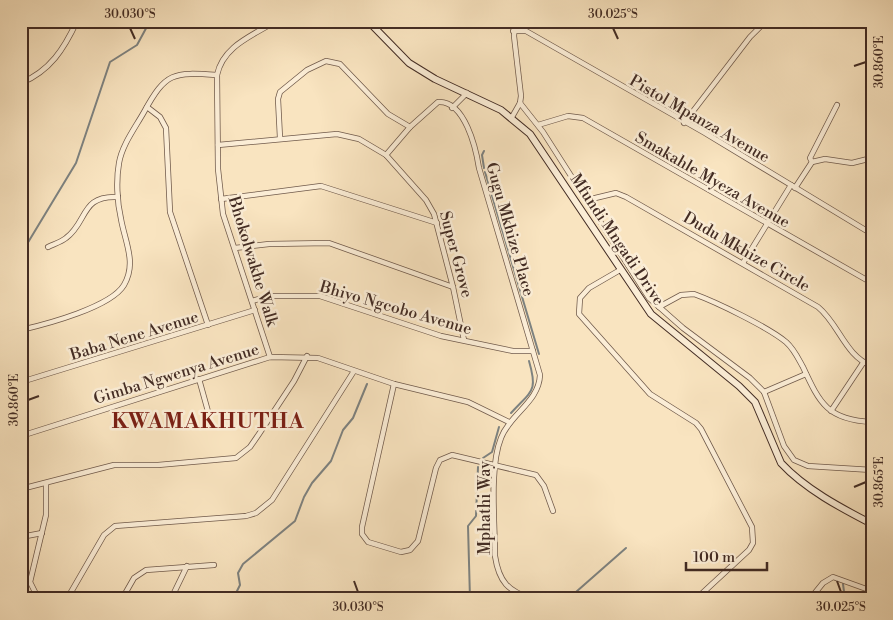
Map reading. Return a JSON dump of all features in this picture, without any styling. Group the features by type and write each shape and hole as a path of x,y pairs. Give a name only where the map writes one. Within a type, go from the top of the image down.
{"street":[{"path":"21,83 40,75 49,67 77,21"},
{"name":"Bhokolwakhe Walk","path":"270,356 221,200 217,75 219,65 226,54 276,21"},
{"name":"Mfundi Mngadi Drive","path":"368,21 409,63 435,79 491,104 512,117 530,134 620,270 658,321 739,386 755,402 775,453 788,472 839,507 872,524"},
{"path":"515,21 513,31 520,103 538,124 643,290 660,307 750,378 764,392 784,446 794,460 808,466 872,470"},
{"path":"749,21 765,22"},
{"path":"684,123 745,43 765,22"},
{"name":"Pistol Mpanza Avenue","path":"513,31 526,32 793,186 872,234"},
{"path":"280,138 278,99 280,92 307,70 326,61 340,64 388,114 410,127"},
{"path":"21,330 97,306 112,298 124,285 131,268 120,218 118,196 119,163 122,151 157,90 169,78 184,74 217,75"},
{"path":"386,155 410,127 433,105 442,102 452,108 466,93"},
{"path":"512,117 520,103"},
{"path":"812,162 810,158 837,105"},
{"path":"147,107 160,117 166,128 170,212 208,325"},
{"name":"Gugu Mkhize Place","path":"452,108 473,136 479,168 533,352 540,383"},
{"name":"Smakahle Myeza Avenue","path":"538,124 568,116 583,118 872,283"},
{"name":"Super Grove","path":"218,145 280,138 346,135 368,143 386,155 432,208 453,286 464,340"},
{"path":"743,263 793,186 812,162 825,158 852,163 872,158"},
{"path":"221,200 321,186 436,223"},
{"name":"Dudu Mkhize Circle","path":"587,200 616,193 626,197 743,263 824,311 830,316 854,354 863,363"},
{"path":"48,246 68,237 92,202 102,197 118,196"},
{"path":"235,248 286,243 329,243 453,286"},
{"path":"620,270 589,288 580,298 579,314 650,394 701,429 752,527 753,543 749,550 696,599"},
{"path":"660,307 688,293 701,296 764,328 794,349 817,398 831,411 847,420 872,422"},
{"name":"Bhiyo Ngcobo Avenue","path":"252,301 270,296 320,296 424,331 513,351 533,352"},
{"name":"Baba Nene Avenue","path":"21,382 255,310"},
{"name":"Gimba Ngwenya Avenue","path":"21,436 270,356 307,356 336,363 394,384 468,402 509,422"},
{"path":"21,489 114,465 158,465 236,458 250,447 294,381 307,356"},
{"path":"831,411 863,363 872,366"},
{"path":"67,599 104,535 115,526 246,516 264,507 276,494 354,371"},
{"path":"764,392 806,374"},
{"path":"199,379 209,415"},
{"name":"Mphathi Way","path":"532,599 510,590 497,569 495,556 495,466 500,438 509,422 536,393 540,383"},
{"path":"394,384 362,527 364,538 368,542 401,552 410,550 418,541 440,460 452,455 536,475 544,486 552,511"},
{"path":"43,599 36,594 30,582 48,506 46,484"},
{"path":"21,537 42,533"},
{"path":"122,599 134,578 152,568 214,565"},
{"path":"171,599 187,566"},
{"path":"810,599 823,582 833,577 872,591"}],"waterway":[{"path":"21,254 76,163 110,62 137,45 150,21"},
{"path":"484,151 482,155 484,168"},
{"path":"485,172 539,354"},
{"path":"511,413 528,395 533,385 529,361"},
{"path":"233,599 240,585 238,573 243,564 295,521 304,497 312,483 331,461 343,430 353,418 367,384"},
{"path":"483,458 492,452 499,427"},
{"path":"470,599 468,526 476,516 478,467"},
{"path":"568,599 626,548"},
{"path":"843,584 845,599"},
{"path":"479,599 485,596 488,599"}],"district":[{"name":"KWAMAKHUTHA","path":"208,421"}]}
